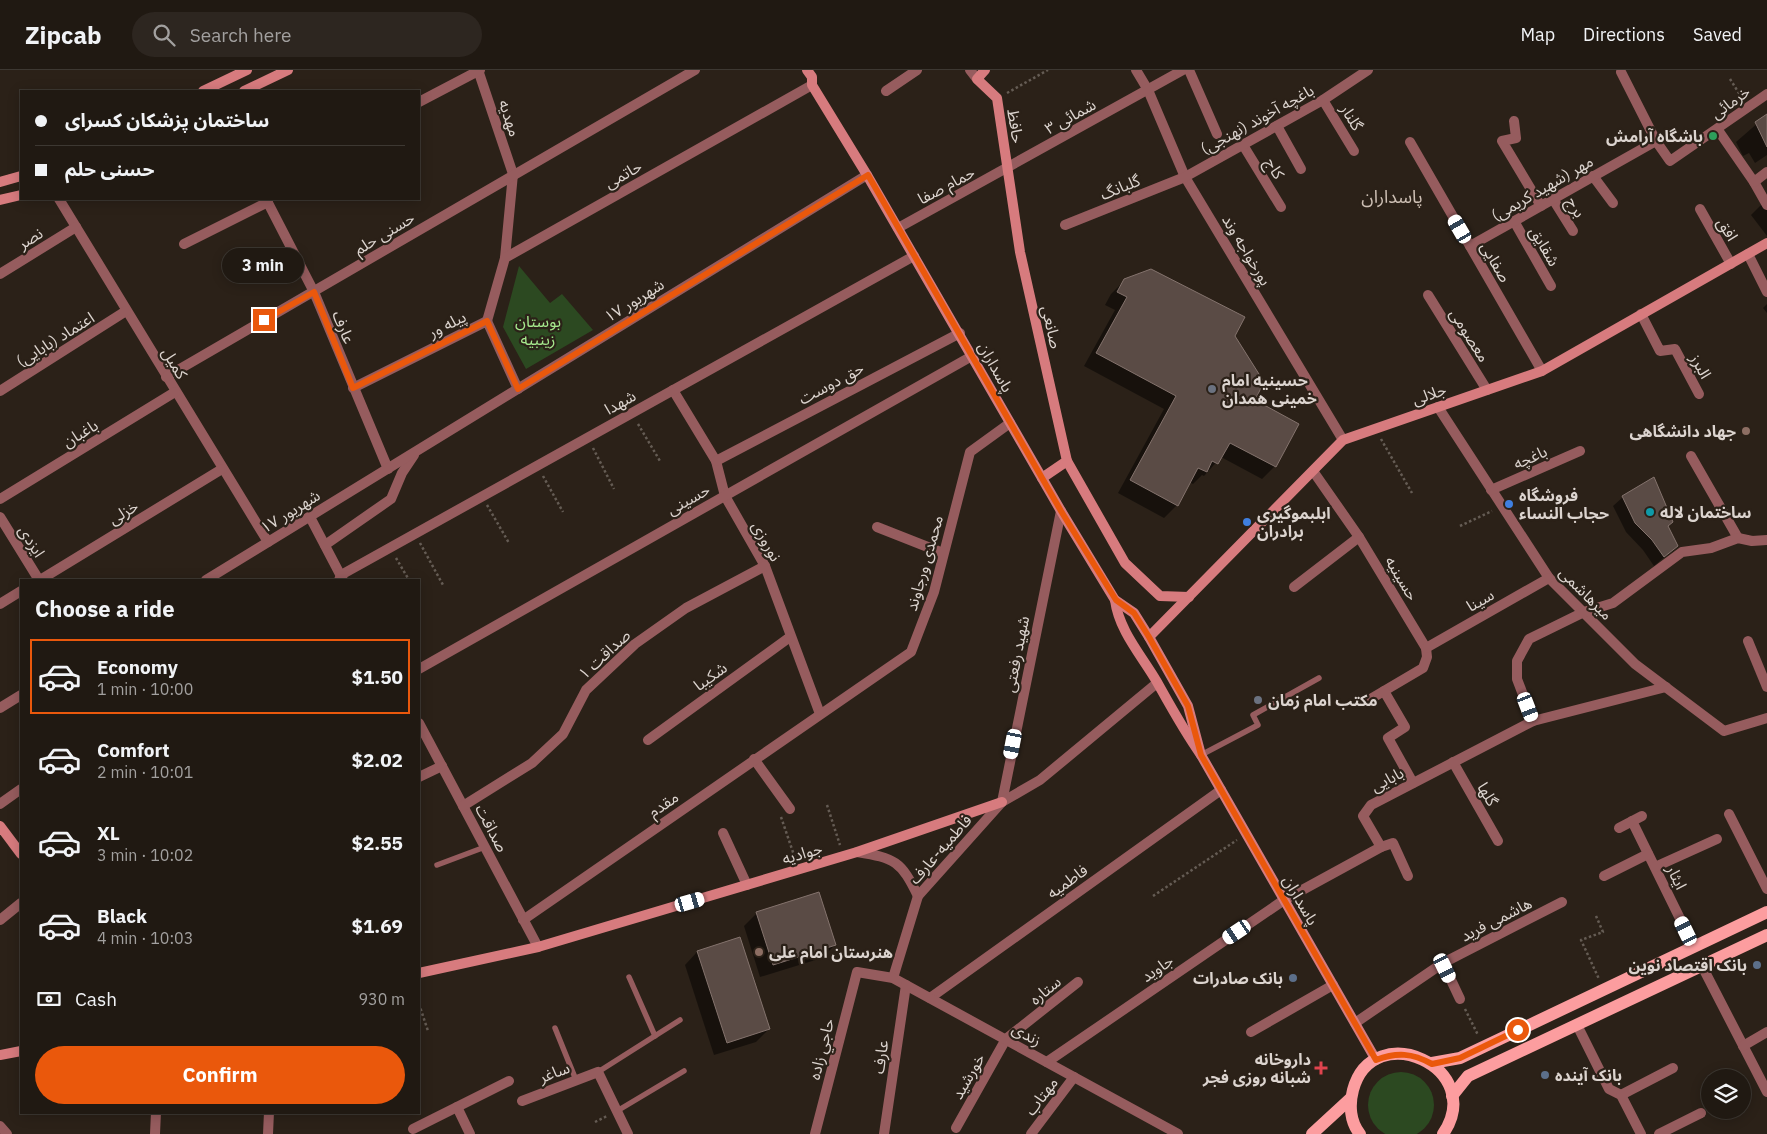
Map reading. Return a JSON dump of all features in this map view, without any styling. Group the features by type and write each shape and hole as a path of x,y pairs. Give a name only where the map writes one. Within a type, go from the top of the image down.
{"main road":[{"path":"205,90 247,70"},
{"path":"246,90 288,70"},
{"name":"پاسداران","path":"808,70 812,85 868,175 1061,511 1116,600 1134,613 1149,637 1188,706 1201,755"},
{"path":"977,78 985,70"},
{"name":"حافظ","path":"977,78 997,98 1007,169"},
{"name":"صانعی","path":"1007,169 1020,252 1066,460 1125,563 1160,596 1189,597"},
{"path":"0,182 20,176"},
{"path":"0,200 20,195"},
{"name":"جلالی","path":"1149,637 1344,440 1542,371 1767,243"},
{"path":"1042,478 1066,460"},
{"name":"پاسداران","path":"1116,600 1118,618 1158,683 1175,718 1201,755 1376,1060"},
{"name":"جوادیه","path":"420,973 538,947 857,852 1002,802"},
{"path":"0,826 20,853"},
{"path":"1432,1064 1460,1058 1767,912"},
{"path":"1452,1096 1468,1076 1767,935"},
{"path":"0,1055 20,1051"},
{"path":"1360,1134 1351,1115 1350,1099 1355,1083 1364,1070 1376,1060 1390,1055 1405,1053 1419,1056 1442,1072 1452,1096 1452,1112 1443,1134"},
{"path":"1312,1134 1350,1099"}],"street":[{"name":"مهدیه","path":"420,101 479,70 513,174"},
{"name":"حسنی حلم","path":"166,377 695,70"},
{"path":"886,91 917,70"},
{"path":"970,70 977,78"},
{"name":"پورخواجه وند","path":"1136,70 1148,90 1186,177 1344,440"},
{"name":"شمائی ۳","path":"1007,169 1183,70"},
{"path":"1190,70 1217,134"},
{"name":"باغچه آخوند (نهنجی)","path":"1186,177 1323,100 1368,70"},
{"name":"خرمائی","path":"1621,72 1656,141 1670,160 1718,130 1767,94"},
{"name":"حاتمی","path":"505,258 812,85"},
{"name":"گلنار","path":"1323,100 1354,151"},
{"path":"1514,121 1516,138 1502,142 1541,206"},
{"path":"1277,126 1301,168"},
{"path":"1718,130 1754,182 1767,205"},
{"name":"مهر (شهید کریمی)","path":"1470,246 1656,141"},
{"name":"صفایی","path":"1410,142 1542,371"},
{"name":"کاج","path":"1243,146 1281,207"},
{"name":"حمام صفا","path":"898,228 1007,169"},
{"path":"1754,182 1767,172"},
{"path":"487,321 505,258 513,174"},
{"name":"۱۷ شهریور","path":"208,579 868,175"},
{"path":"1594,176 1612,203"},
{"name":"گلبانگ","path":"1065,225 1186,177"},
{"name":"برج","path":"1553,199 1574,230"},
{"name":"کمیل","path":"59,200 268,542"},
{"path":"184,244 267,200"},
{"name":"عارف","path":"267,200 314,292 388,469"},
{"name":"افق","path":"1700,209 1731,264"},
{"name":"شقایق","path":"1514,221 1551,286"},
{"name":"نصر","path":"0,274 76,228"},
{"path":"1748,254 1767,292"},
{"name":"شهدا","path":"341,578 415,534 914,256"},
{"name":"معصومی","path":"1428,295 1486,390"},
{"name":"اعتماد (بابایی)","path":"0,391 126,311"},
{"name":"البرز","path":"1641,314 1660,351 1675,349 1699,394"},
{"name":"پیله ور","path":"353,388 487,321 518,389"},
{"name":"حق دوست","path":"716,461 960,333"},
{"name":"حسینی","path":"420,668 972,356"},
{"name":"نوروزی","path":"672,390 716,461 725,496 765,566 820,714"},
{"name":"باغبان","path":"0,499 175,392"},
{"name":"میرهاشمی","path":"1438,407 1549,578 1635,664 1724,732 1767,718"},
{"name":"محمدی ورجاوند","path":"820,714 911,652 934,592 970,452 1010,423"},
{"name":"باغچه","path":"1491,490 1580,451"},
{"name":"۱۷ شهریور","path":"325,545 391,499 402,473 416,452"},
{"path":"1691,456 1738,538"},
{"name":"خزلی","path":"41,579 222,469"},
{"name":"حسینیه","path":"1313,471 1359,537 1426,648"},
{"name":"شهید رفعتی","path":"1002,802 1061,511"},
{"name":"ایزدی","path":"0,517 38,579"},
{"path":"310,517 341,578"},
{"path":"877,527 944,553"},
{"path":"1294,587 1359,537"},
{"path":"1533,721 1517,679 1518,660 1529,639 1584,612 1613,603 1682,552 1711,548 1738,538 1752,541 1767,540"},
{"name":"صداقت ۱","path":"463,806 532,763 563,734 586,690 635,644 686,608 765,566"},
{"name":"سینا","path":"1426,648 1549,578"},
{"path":"0,604 20,592"},
{"name":"شکیبا","path":"648,740 790,637"},
{"path":"1748,640 1767,687"},
{"path":"1367,701 1423,668 1428,658 1426,648"},
{"name":"جوادیه","path":"1002,802 1040,780 1158,683"},
{"name":"بابایی","path":"1381,847 1363,816 1371,805 1533,721 1666,687"},
{"path":"1384,691 1405,728 1388,738 1413,783"},
{"path":"0,708 20,696"},
{"name":"مقدم","path":"523,920 820,714"},
{"name":"صداقت","path":"420,725 538,947"},
{"path":"754,759 790,810"},
{"name":"گلها","path":"1453,762 1498,841"},
{"path":"420,776 442,766"},
{"path":"0,804 20,789"},
{"name":"فاطمیه","path":"930,998 1221,790"},
{"name":"فاطمیه-عارف","path":"893,978 918,896 1002,802"},
{"path":"1728,814 1767,889"},
{"name":"ایثار","path":"1618,828 1637,818 1648,854 1694,947"},
{"path":"723,833 747,885"},
{"path":"1655,867 1717,839"},
{"path":"1284,900 1381,847 1393,843 1408,876"},
{"path":"857,852 881,856 896,862 908,876 918,896"},
{"path":"1604,876 1648,854"},
{"name":"جاوید","path":"1047,1062 1284,900"},
{"name":"هاشمی فرید","path":"1355,1023 1443,963 1562,902"},
{"path":"0,920 20,903"},
{"path":"1443,963 1460,999"},
{"path":"1702,966 1767,1092"},
{"name":"زندی","path":"857,972 893,978 906,984 1178,1134"},
{"name":"حاجي زاده","path":"815,1134 857,972"},
{"name":"ستاره","path":"1006,1040 1078,982"},
{"name":"عارف","path":"884,1134 906,984"},
{"path":"1251,1032 1333,985"},
{"path":"1577,1025 1609,1089 1621,1095 1641,1134"},
{"path":"1743,1046 1767,1032"},
{"name":"خورشید","path":"956,1128 1006,1040"},
{"path":"1621,1095 1673,1068"},
{"path":"598,1072 628,1134"},
{"name":"ساغر","path":"522,1101 598,1072"},
{"name":"مهتاب","path":"1031,1134 1074,1077"},
{"path":"413,1128 509,1081"},
{"path":"457,1107 470,1134"},
{"path":"1660,1134 1701,1113"},
{"path":"155,1134 156,1114"},
{"path":"268,1134 269,1114"},
{"path":"0,1126 7,1134"}],"lane":[{"path":"1201,755 1258,725 1253,716 1319,678"},
{"path":"437,865 485,847"},
{"path":"629,977 655,1036"},
{"path":"598,1072 680,1020"},
{"path":"556,1028 576,1080"},
{"path":"617,1111 684,1071"}],"path":[{"path":"997,98 1048,70"},
{"path":"1730,79 1748,108"},
{"path":"632,413 660,462"},
{"path":"1376,429 1412,494"},
{"path":"588,437 614,489"},
{"path":"538,466 563,512"},
{"path":"482,497 509,543"},
{"path":"1460,526 1502,506"},
{"path":"415,534 443,585"},
{"path":"391,548 408,579"},
{"path":"827,806 844,856"},
{"path":"781,817 799,869"},
{"path":"1153,896 1246,834"},
{"path":"1596,916 1603,932 1581,940 1603,990"},
{"path":"1460,999 1484,1046"},
{"path":"420,1007 428,1031"}],"green space":[{"name":"بوستان زینبیه","path":"519,266 550,303 562,294 593,330 526,369 503,327"},
{"path":"1401,1072 1414,1075 1424,1082 1431,1092 1434,1105 1431,1118 1424,1128 1414,1135 1388,1135 1383,1132 1371,1118 1368,1105 1371,1092 1378,1082 1388,1075"}],"building":[{"path":"1767,114 1767,147 1755,122"},
{"name":"حسینیه امام خمینی همدان","path":"1151,269 1245,317 1235,336 1264,382 1255,400 1299,424 1276,467 1230,443 1218,464 1212,461 1207,472 1198,468 1178,506 1130,480 1176,396 1096,353 1127,297 1117,292 1124,279"},
{"name":"ساختمان لاله","path":"1654,477 1673,522 1668,526 1678,546 1664,557 1652,540 1635,523 1622,496"},
{"path":"819,892 836,945 773,965 756,912"},
{"path":"740,937 770,1029 727,1043 697,951"}],"place":[{"name":"باشگاه آرامش","path":"1713,136"},
{"name":"حسینیه امام خمینی همدان","path":"1212,389"},
{"name":"جهاد دانشگاهی","path":"1746,431"},
{"name":"فروشگاه حجاب النساء","path":"1509,504"},
{"name":"ساختمان لاله","path":"1650,512"},
{"name":"ابلبموگیری برادران","path":"1247,522"},
{"name":"مکتب امام زمان","path":"1258,700"},
{"name":"هنرستان امام علی","path":"759,952"},
{"name":"بانک اقتصاد نوین","path":"1757,965"},
{"name":"بانک صادرات","path":"1293,978"},
{"name":"داروخانه شبانه روزی فجر","path":"1321,1068"},
{"name":"بانک آینده","path":"1545,1075"}],"district":[{"name":"پاسداران","path":"1392,196"}],"route":[{"path":"264,320 314,292 353,388 487,321 518,389 868,175 1061,511 1116,600 1134,613 1149,637 1188,706 1201,755 1376,1060 1390,1055 1405,1053 1419,1056 1432,1064 1460,1058 1518,1030"}]}
